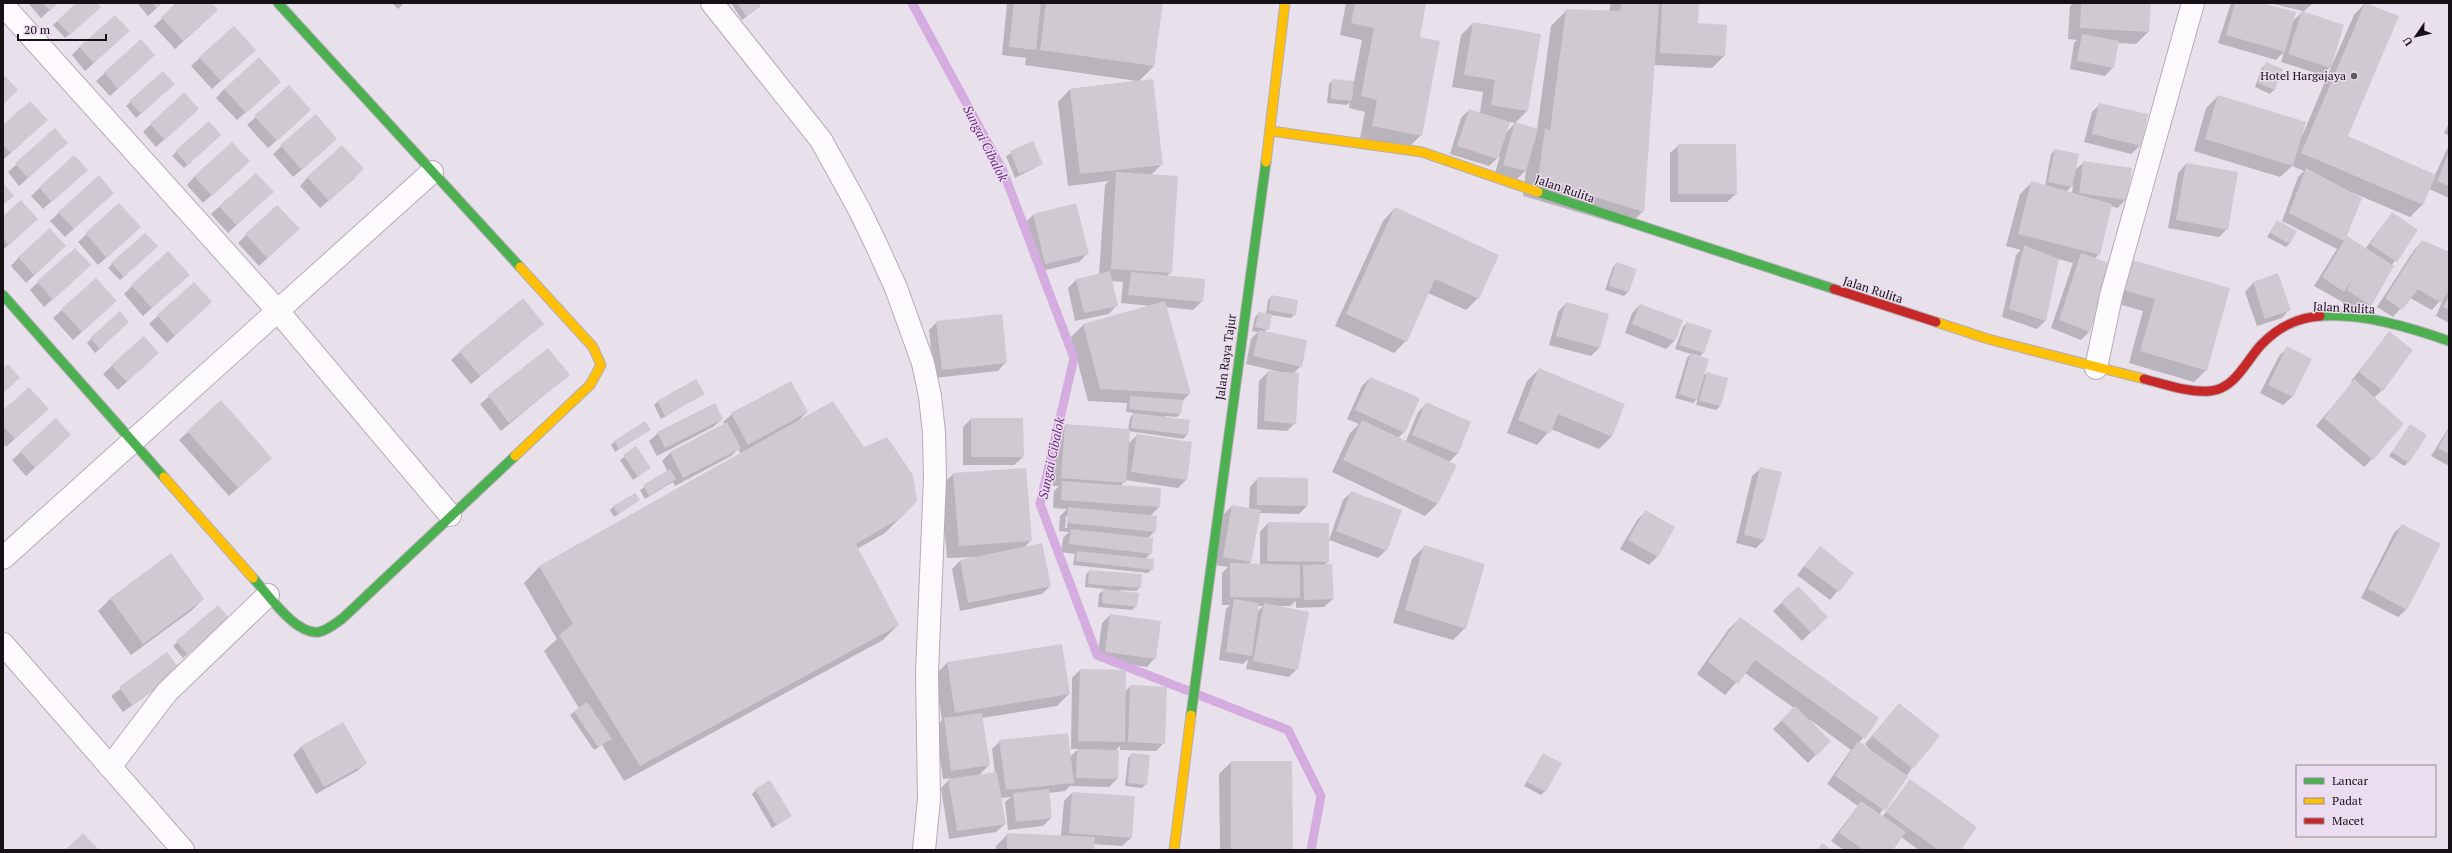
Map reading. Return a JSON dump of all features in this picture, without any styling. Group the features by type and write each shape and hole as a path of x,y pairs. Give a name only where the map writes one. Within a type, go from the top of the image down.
{"main road":[{"path":"3,295 132,444 292,623 303,630 315,633 332,627 590,385 601,365 593,347 278,3"},
{"name":"Jalan Raya Tajur","path":"1174,850 1200,657 1225,452 1270,131 1285,3"},
{"name":"Jalan Rulita","path":"1270,131 1422,152 1649,230 1920,318 2018,348 2096,368 2201,391 2221,390 2229,386 2264,342 2288,324 2303,318 2334,317 2377,321 2409,327 2449,341"}],"street":[{"path":"712,3 821,140 860,209 896,288 923,363 930,396 934,433 935,478 927,673 929,799 924,850"},
{"path":"2096,368 2111,296 2192,3"},
{"path":"3,5 277,310 450,515"},
{"path":"3,558 132,444 277,310 432,172"},
{"path":"110,767 167,692 268,595"},
{"path":"3,644 183,850"}],"building":[{"path":"43,3 58,3 50,11"},
{"path":"76,3 97,3 101,7 70,35 57,21"},
{"path":"152,3 163,3 157,8"},
{"path":"176,3 212,3 218,10 183,41 161,17"},
{"path":"737,3 759,3 761,6 746,16"},
{"path":"1014,3 1041,3 1036,50 1009,47"},
{"path":"1046,3 1163,3 1154,66 1040,50"},
{"path":"1355,3 1426,3 1420,37 1440,41 1422,136 1372,126 1377,100 1361,96 1374,28 1351,23"},
{"path":"1622,3 1659,3 1644,212 1538,180 1545,128 1550,131 1566,9 1620,11"},
{"path":"1662,3 1699,3 1698,23 1727,25 1725,56 1660,53"},
{"path":"2081,3 2151,3 2149,32 2080,28"},
{"path":"2235,3 2262,3 2296,12 2285,52 2226,35"},
{"name":"Hotel Hargajaya","path":"2365,3 2399,16 2348,136 2436,175 2423,205 2301,153"},
{"path":"2302,11 2344,25 2331,68 2288,54"},
{"path":"115,15 130,31 94,63 79,47"},
{"path":"1473,22 1541,34 1528,111 1491,105 1495,80 1464,75"},
{"path":"234,26 256,50 221,81 199,57"},
{"path":"2082,34 2119,41 2114,68 2077,61"},
{"path":"141,39 155,55 118,89 104,72"},
{"path":"259,57 281,82 246,113 224,89"},
{"path":"2266,62 2283,69 2275,90 2258,83"},
{"path":"163,71 175,84 141,114 129,101"},
{"path":"5,76 18,90 3,104 3,78"},
{"path":"1153,79 1163,165 1080,174 1070,89"},
{"path":"1332,79 1354,81 1352,101 1331,99"},
{"path":"289,85 311,110 277,141 254,116"},
{"path":"184,92 199,109 165,140 150,124"},
{"path":"2218,95 2306,122 2293,166 2205,139"},
{"path":"30,101 48,120 11,153 3,145 3,125"},
{"path":"2099,103 2148,114 2141,146 2092,134"},
{"path":"1469,109 1510,122 1498,159 1457,146"},
{"path":"316,114 337,139 302,170 280,145"},
{"path":"209,121 221,135 188,165 175,151"},
{"path":"1515,122 1538,129 1526,171 1503,165"},
{"path":"55,128 68,143 28,178 15,163"},
{"path":"1033,141 1043,164 1019,174 1010,151"},
{"path":"232,142 250,161 212,196 194,176"},
{"path":"1678,144 1736,144 1737,194 1678,194"},
{"path":"342,145 364,169 329,201 307,177"},
{"path":"2055,149 2079,154 2072,187 2048,182"},
{"path":"2449,152 2449,186 2437,181"},
{"path":"74,155 88,170 52,202 39,187"},
{"path":"2083,161 2132,168 2127,200 2079,193"},
{"path":"2186,163 2238,172 2228,230 2176,220"},
{"path":"2306,168 2362,198 2347,236 2394,266 2371,306 2347,290 2353,278 2344,292 2322,277 2344,241 2289,213"},
{"path":"1116,172 1178,176 1172,273 1111,269"},
{"path":"256,173 274,192 236,225 219,206"},
{"path":"99,175 114,193 74,229 58,212"},
{"path":"2031,181 2112,204 2100,255 2018,234"},
{"path":"3,183 14,196 3,205"},
{"path":"21,200 38,219 9,245 3,238 3,216"},
{"path":"119,203 141,227 107,258 85,233"},
{"path":"1076,203 1089,254 1045,264 1033,214"},
{"path":"277,205 300,229 267,258 245,234"},
{"path":"1395,207 1499,255 1479,299 1435,279 1407,342 1346,314"},
{"path":"2392,212 2418,230 2397,262 2370,244"},
{"path":"2277,220 2297,231 2290,244 2270,233"},
{"path":"50,228 66,246 34,275 18,257"},
{"path":"145,233 158,246 124,277 111,263"},
{"path":"2422,240 2449,252 2449,290 2441,303 2418,289 2402,310 2385,298"},
{"path":"2024,245 2059,259 2046,321 2009,309"},
{"path":"75,248 91,265 53,300 37,281"},
{"path":"168,251 190,275 152,308 131,285"},
{"path":"2081,253 2112,264 2090,332 2059,320"},
{"path":"2125,258 2230,288 2207,371 2140,351 2155,299 2116,288"},
{"path":"1616,262 1637,269 1629,292 1609,286"},
{"path":"1110,271 1118,306 1084,313 1076,279"},
{"path":"1131,272 1205,279 1203,302 1128,295"},
{"path":"2278,273 2291,310 2265,319 2253,282"},
{"path":"96,278 117,301 82,332 61,309"},
{"path":"194,282 212,302 175,336 157,315"},
{"path":"1271,295 1298,300 1296,315 1269,310"},
{"path":"2449,296 2449,310 2443,307"},
{"path":"523,298 544,324 480,376 459,351"},
{"path":"1165,301 1191,394 1100,389 1083,324"},
{"path":"1566,302 1609,314 1600,348 1556,336"},
{"path":"1640,304 1683,320 1675,341 1632,324"},
{"path":"120,311 129,322 100,349 90,338"},
{"path":"1259,312 1272,314 1269,330 1255,327"},
{"path":"1002,314 1007,363 942,370 936,321"},
{"path":"1687,322 1712,330 1704,353 1679,345"},
{"path":"1259,330 1307,340 1302,367 1253,356"},
{"path":"2389,331 2413,350 2383,391 2359,372"},
{"path":"144,336 159,353 127,382 111,365"},
{"path":"2287,346 2312,359 2293,397 2268,385"},
{"path":"548,348 570,375 509,423 488,395"},
{"path":"1691,353 1709,359 1697,400 1679,394"},
{"path":"8,364 20,378 3,393 3,368"},
{"path":"1539,368 1625,404 1612,437 1558,414 1550,434 1518,420"},
{"path":"1267,371 1299,373 1296,424 1264,421"},
{"path":"1707,372 1728,378 1721,406 1699,401"},
{"path":"1370,377 1420,398 1405,433 1355,410"},
{"path":"696,379 705,394 665,416 657,401"},
{"path":"2354,379 2404,424 2373,460 2324,418"},
{"path":"791,381 808,412 748,445 731,413"},
{"path":"29,387 49,409 15,439 3,426 3,410"},
{"path":"1130,396 1183,400 1181,414 1129,409"},
{"path":"221,400 272,458 238,488 187,431"},
{"path":"833,401 864,447 887,437 913,475 917,501 902,517 856,544 899,625 640,766 559,635 573,624 539,566"},
{"path":"1426,402 1471,422 1458,454 1412,435"},
{"path":"715,403 723,419 665,448 657,432"},
{"path":"1133,413 1190,420 1188,435 1131,428"},
{"path":"56,418 71,435 35,468 20,451"},
{"path":"971,418 1023,418 1024,457 971,457"},
{"path":"1362,420 1457,465 1438,504 1343,460"},
{"path":"645,421 651,430 619,449 614,441"},
{"path":"727,422 741,448 683,478 670,452"},
{"path":"1065,424 1130,429 1126,483 1061,478"},
{"path":"2410,424 2427,435 2409,463 2392,452"},
{"path":"2449,428 2449,454 2438,448"},
{"path":"1137,434 1192,442 1187,480 1131,472"},
{"path":"636,446 651,468 638,477 623,455"},
{"path":"1760,467 1782,472 1765,540 1744,535"},
{"path":"1026,468 1032,541 959,546 953,473"},
{"path":"670,469 676,479 649,496 643,485"},
{"path":"1257,477 1308,478 1308,506 1257,505"},
{"path":"1062,481 1161,488 1160,507 1061,500"},
{"path":"1351,491 1402,510 1387,551 1336,531"},
{"path":"635,493 640,500 618,514 613,506"},
{"path":"1232,505 1261,510 1251,562 1223,557"},
{"path":"1068,507 1157,516 1156,532 1067,523"},
{"path":"1645,510 1675,527 1658,557 1628,540"},
{"path":"1268,522 1329,523 1329,562 1267,561"},
{"path":"2402,524 2441,544 2407,610 2368,589"},
{"path":"1071,529 1153,538 1152,554 1069,544"},
{"path":"1042,543 1051,586 968,603 960,560"},
{"path":"1424,545 1485,564 1466,629 1405,610"},
{"path":"1820,546 1854,573 1839,592 1804,566"},
{"path":"1077,551 1154,559 1153,570 1076,561"},
{"path":"171,553 204,599 143,644 110,598"},
{"path":"1230,563 1300,565 1300,598 1230,597"},
{"path":"1332,564 1334,599 1304,600 1303,565"},
{"path":"1089,570 1142,574 1141,588 1088,584"},
{"path":"1798,586 1828,617 1811,633 1781,602"},
{"path":"1103,589 1139,593 1137,607 1102,603"},
{"path":"1234,599 1259,603 1252,656 1226,652"},
{"path":"1264,603 1309,612 1298,670 1253,661"},
{"path":"218,605 230,619 187,654 176,641"},
{"path":"1110,614 1161,621 1156,659 1105,652"},
{"path":"1740,617 1879,718 1865,739 1755,660 1738,684 1708,662"},
{"path":"1062,644 1070,694 955,713 947,662"},
{"path":"167,652 180,670 132,705 119,687"},
{"path":"1080,669 1126,670 1125,742 1078,741"},
{"path":"1130,685 1167,687 1165,744 1128,742"},
{"path":"587,702 612,739 598,747 574,711"},
{"path":"1899,703 1940,736 1913,769 1872,736"},
{"path":"1795,706 1831,741 1817,756 1781,720"},
{"path":"982,713 990,765 951,771 944,718"},
{"path":"343,722 367,763 324,787 301,746"},
{"path":"1068,733 1074,783 1006,790 999,740"},
{"path":"1858,741 1908,776 1885,811 1835,776"},
{"path":"1077,749 1119,750 1118,779 1076,778"},
{"path":"1131,753 1150,755 1147,785 1128,783"},
{"path":"1543,753 1562,763 1546,792 1527,782"},
{"path":"1231,761 1292,761 1293,850 1231,850"},
{"path":"997,772 1006,824 957,831 948,779"},
{"path":"1910,779 1977,827 1961,850 1938,850 1886,812"},
{"path":"770,780 792,816 776,825 755,789"},
{"path":"1049,789 1052,818 1016,822 1013,793"},
{"path":"1072,792 1135,796 1132,838 1069,833"},
{"path":"1861,801 1906,832 1893,850 1864,850 1839,833"},
{"path":"83,833 99,850 65,850"},
{"path":"1007,833 1095,837 1094,850 1007,850"},
{"path":"1822,843 1832,850 1817,850"}],"waterway":[{"name":"Sungai Cibalok","path":"912,3 1003,171 1074,358 1040,504 1097,655 1288,730 1321,796 1311,850"}],"traffic: fast":[{"path":"278,3 520,267"},
{"path":"1191,715 1266,162"},
{"path":"1538,192 1834,289"},
{"path":"3,295 164,477"},
{"path":"2320,316 2352,317 2385,322 2449,341"},
{"path":"253,578 274,603 301,627 310,631 319,632 326,630 343,618 515,456"}],"traffic: slow":[{"path":"1266,162 1285,3"},
{"path":"1270,131 1422,152 1538,192"},
{"path":"515,456 590,385 601,365 593,347 520,267"},
{"path":"1936,322 1988,339 2144,379"},
{"path":"164,477 253,578"},
{"path":"1174,850 1191,715"}],"traffic: jam":[{"path":"1834,289 1936,322"},
{"path":"2144,379 2194,391 2210,391 2219,389 2233,380 2261,345 2274,333 2295,321 2320,316"}],"place":[{"name":"Hotel Hargajaya","path":"2354,76"}]}
